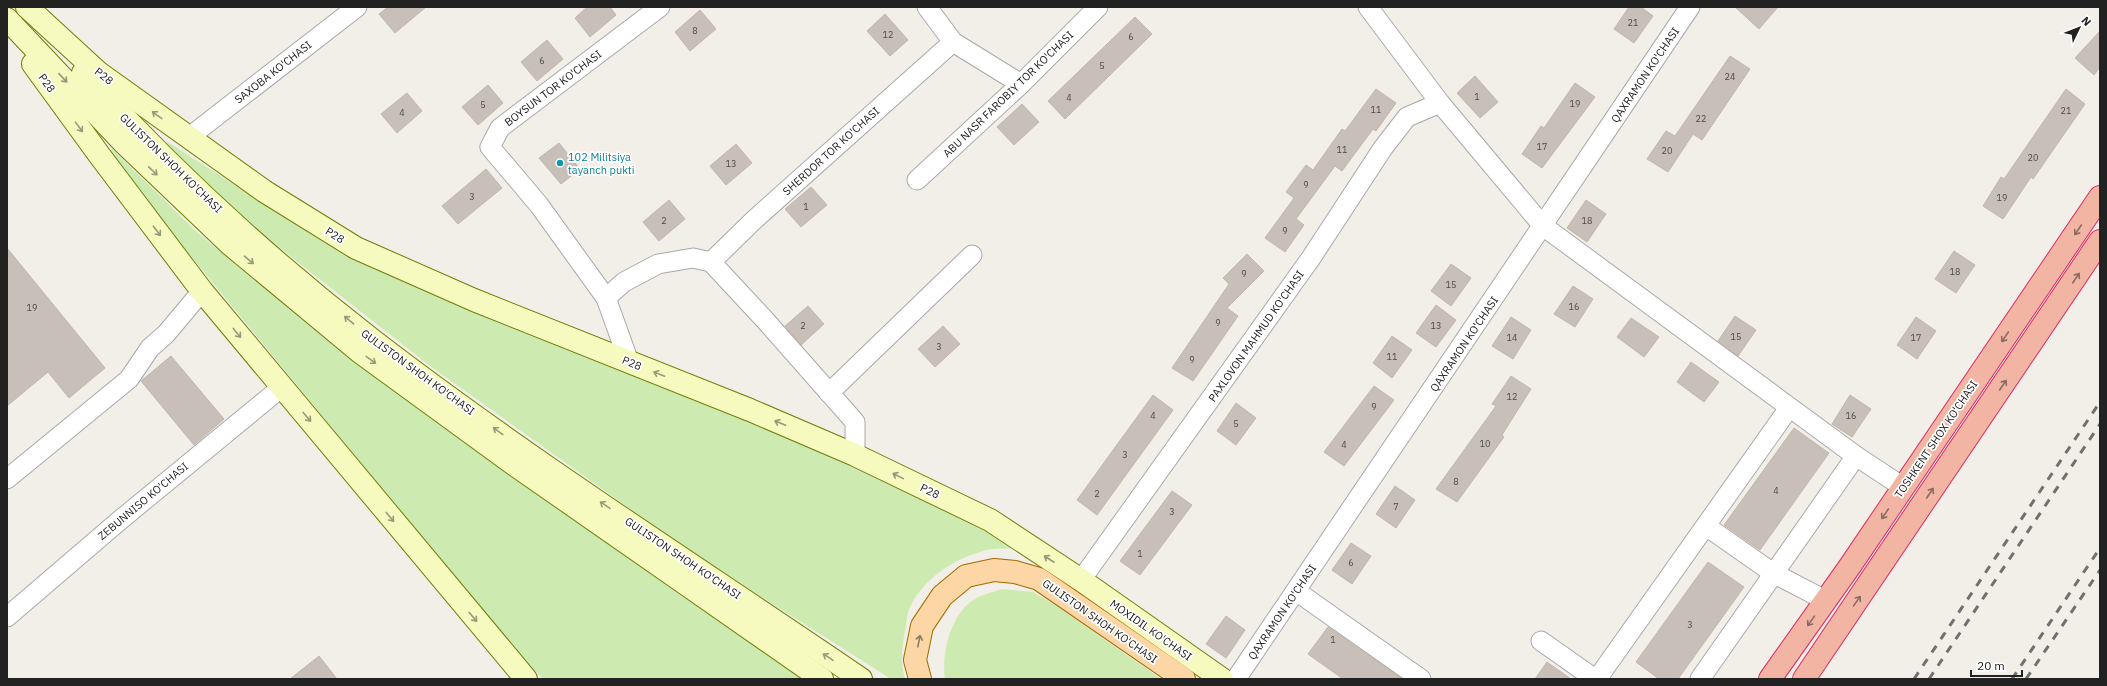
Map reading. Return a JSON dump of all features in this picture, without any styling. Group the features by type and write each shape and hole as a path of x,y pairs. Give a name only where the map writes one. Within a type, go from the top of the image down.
{"highway":[{"name":"TOSHKENT SHOX KO'CHASI","path":"1770,679 1850,566 1902,487 2100,197"},
{"path":"1804,679 2100,242"},
{"path":"1850,566 1858,564 1866,566 1870,572 1871,581"}],"main road":[{"name":"GULISTON SHOH KO'CHASI","path":"23,7 134,129 242,232 371,338 525,451 861,679"},
{"name":"P28","path":"27,7 99,73 188,138"},
{"name":"GULISTON SHOH KO'CHASI","path":"7,19 122,142 225,240 360,352 515,465 822,679"},
{"name":"Р28","path":"7,27 100,156 202,291 526,679"},
{"name":"Р28","path":"188,138 264,191 356,248 474,300 750,410 855,455 990,520 1081,580"},
{"name":"GULISTON SHOH KO'CHASI","path":"920,679 915,660 922,626 942,596 966,576 994,570 1015,572 1039,579 1184,679"},
{"name":"MOXIDIL KO'CHASI","path":"1081,580 1222,679"}],"street":[{"name":"SAXOBA KO'CHASI","path":"188,138 357,7"},
{"name":"BOYSUN TOR KO'CHASI","path":"606,298 539,205 490,147 500,128 660,7"},
{"path":"927,7 953,42 1021,84"},
{"name":"ABU NASR FAROBIY TOR KO'CHASI","path":"917,180 1021,84 1098,7"},
{"name":"QAXRAMON KO'CHASI","path":"1236,679 1690,7"},
{"path":"1372,9 1440,103 1543,226 1789,408 1902,487"},
{"name":"SHERDOR TOR KO'CHASI","path":"711,262 754,220 953,42"},
{"name":"PAXLOVON MAHMUD KO'CHASI","path":"1081,580 1311,258 1383,148 1407,117 1440,103"},
{"path":"829,393 972,255"},
{"path":"628,362 606,298 624,282 658,264 693,258 711,262 765,320 855,422 855,455"},
{"path":"7,479 129,379 150,348 166,334 202,291"},
{"name":"ZEBUNNISO KO'CHASI","path":"7,617 118,521 282,387"},
{"path":"1541,641 1596,679 1789,408"},
{"path":"1700,679 1856,456"},
{"path":"1706,526 1773,573 1825,600"},
{"path":"1296,591 1420,679"}],"green space":[{"path":"168,142 275,211 354,257 644,375 988,526 1018,548 991,549 975,554 951,565 930,580 913,600 908,612 902,655 902,667 905,679 891,679 692,553 430,366 276,245 162,149"},
{"path":"112,149 197,232 313,329 469,445 684,598 805,679 543,679 515,650 108,155"},
{"path":"1002,589 1033,592 1055,605 1161,679 945,679 944,669 946,646 954,624 960,614 967,605 975,599 985,594"}],"building":[{"path":"388,7 426,7 395,33 379,14"},
{"path":"587,7 610,7 616,15 590,37 575,18"},
{"path":"1629,7 1641,7 1653,16 1634,43 1614,29"},
{"path":"1735,7 1778,7 1759,29"},
{"path":"700,10 716,29 690,51 675,32"},
{"path":"885,14 908,40 890,56 867,31"},
{"path":"1135,17 1152,34 1065,119 1048,101"},
{"path":"2100,31 2100,67 2094,75 2075,58"},
{"path":"547,40 563,59 537,81 521,62"},
{"path":"1730,56 1750,69 1702,140 1693,134 1668,172 1647,159 1666,131 1675,136"},
{"path":"1475,76 1498,102 1480,118 1457,93"},
{"path":"1575,83 1595,97 1542,168 1522,154 1541,126 1544,128"},
{"path":"488,85 503,103 478,125 462,107"},
{"path":"1376,89 1396,103 1376,131 1373,129 1342,171 1335,166 1296,219 1304,225 1285,252 1265,238 1294,198 1286,192 1306,165 1313,170 1342,129 1345,131"},
{"path":"2066,89 2085,104 2033,179 2031,177 2003,219 1983,206 2001,177 2004,179"},
{"path":"407,93 422,111 397,133 381,114"},
{"path":"1022,104 1039,122 1014,145 997,127"},
{"name":"102 Militsiya tayanch pukti","path":"559,143 580,169 561,184 539,158"},
{"path":"736,144 752,163 726,185 710,166"},
{"path":"486,169 502,188 458,224 442,206"},
{"path":"811,187 827,205 801,227 785,209"},
{"path":"669,200 685,219 659,241 643,222"},
{"path":"1586,200 1606,214 1587,242 1567,228"},
{"path":"7,248 105,368 69,398 48,372 7,406"},
{"path":"1954,251 1975,265 1956,293 1935,279"},
{"path":"1247,254 1264,271 1227,308 1238,316 1193,381 1172,368 1229,284 1223,278"},
{"path":"1451,264 1471,278 1451,306 1431,291"},
{"path":"1573,286 1593,299 1575,327 1554,314"},
{"path":"1436,305 1456,320 1436,347 1416,333"},
{"path":"808,306 824,324 801,345 785,326"},
{"path":"1735,316 1756,330 1738,356 1718,341"},
{"path":"1511,317 1531,330 1513,359 1492,346"},
{"path":"1916,317 1936,331 1917,359 1897,345"},
{"path":"1631,318 1659,337 1644,357 1617,337"},
{"path":"943,326 960,344 935,367 918,349"},
{"path":"1392,336 1412,350 1392,378 1373,363"},
{"path":"171,356 224,419 194,445 141,381"},
{"path":"1691,362 1719,382 1704,402 1677,382"},
{"path":"1511,376 1531,389 1502,435 1504,437 1457,502 1436,489 1496,406 1492,404"},
{"path":"1374,386 1394,400 1344,466 1324,452"},
{"path":"1153,395 1173,410 1097,515 1077,500"},
{"path":"1850,395 1871,409 1852,437 1832,424"},
{"path":"1236,403 1256,418 1236,445 1217,431"},
{"path":"1794,428 1829,453 1760,550 1724,525"},
{"path":"1395,486 1415,500 1396,528 1376,514"},
{"path":"1172,491 1192,505 1140,575 1120,561"},
{"path":"1351,543 1371,556 1352,584 1332,570"},
{"path":"1708,562 1744,587 1678,679 1659,679 1636,662"},
{"path":"1226,616 1245,630 1226,658 1206,644"},
{"path":"1328,627 1402,679 1343,679 1308,654"},
{"path":"319,656 337,679 290,679"},
{"path":"1547,662 1571,679 1535,679"}],"railway":[{"path":"1914,679 2100,402"},
{"path":"1929,679 2100,424"},
{"path":"2012,679 2100,548"},
{"path":"2026,679 2100,570"}],"place":[{"name":"102 Militsiya tayanch pukti","path":"560,163"}]}
